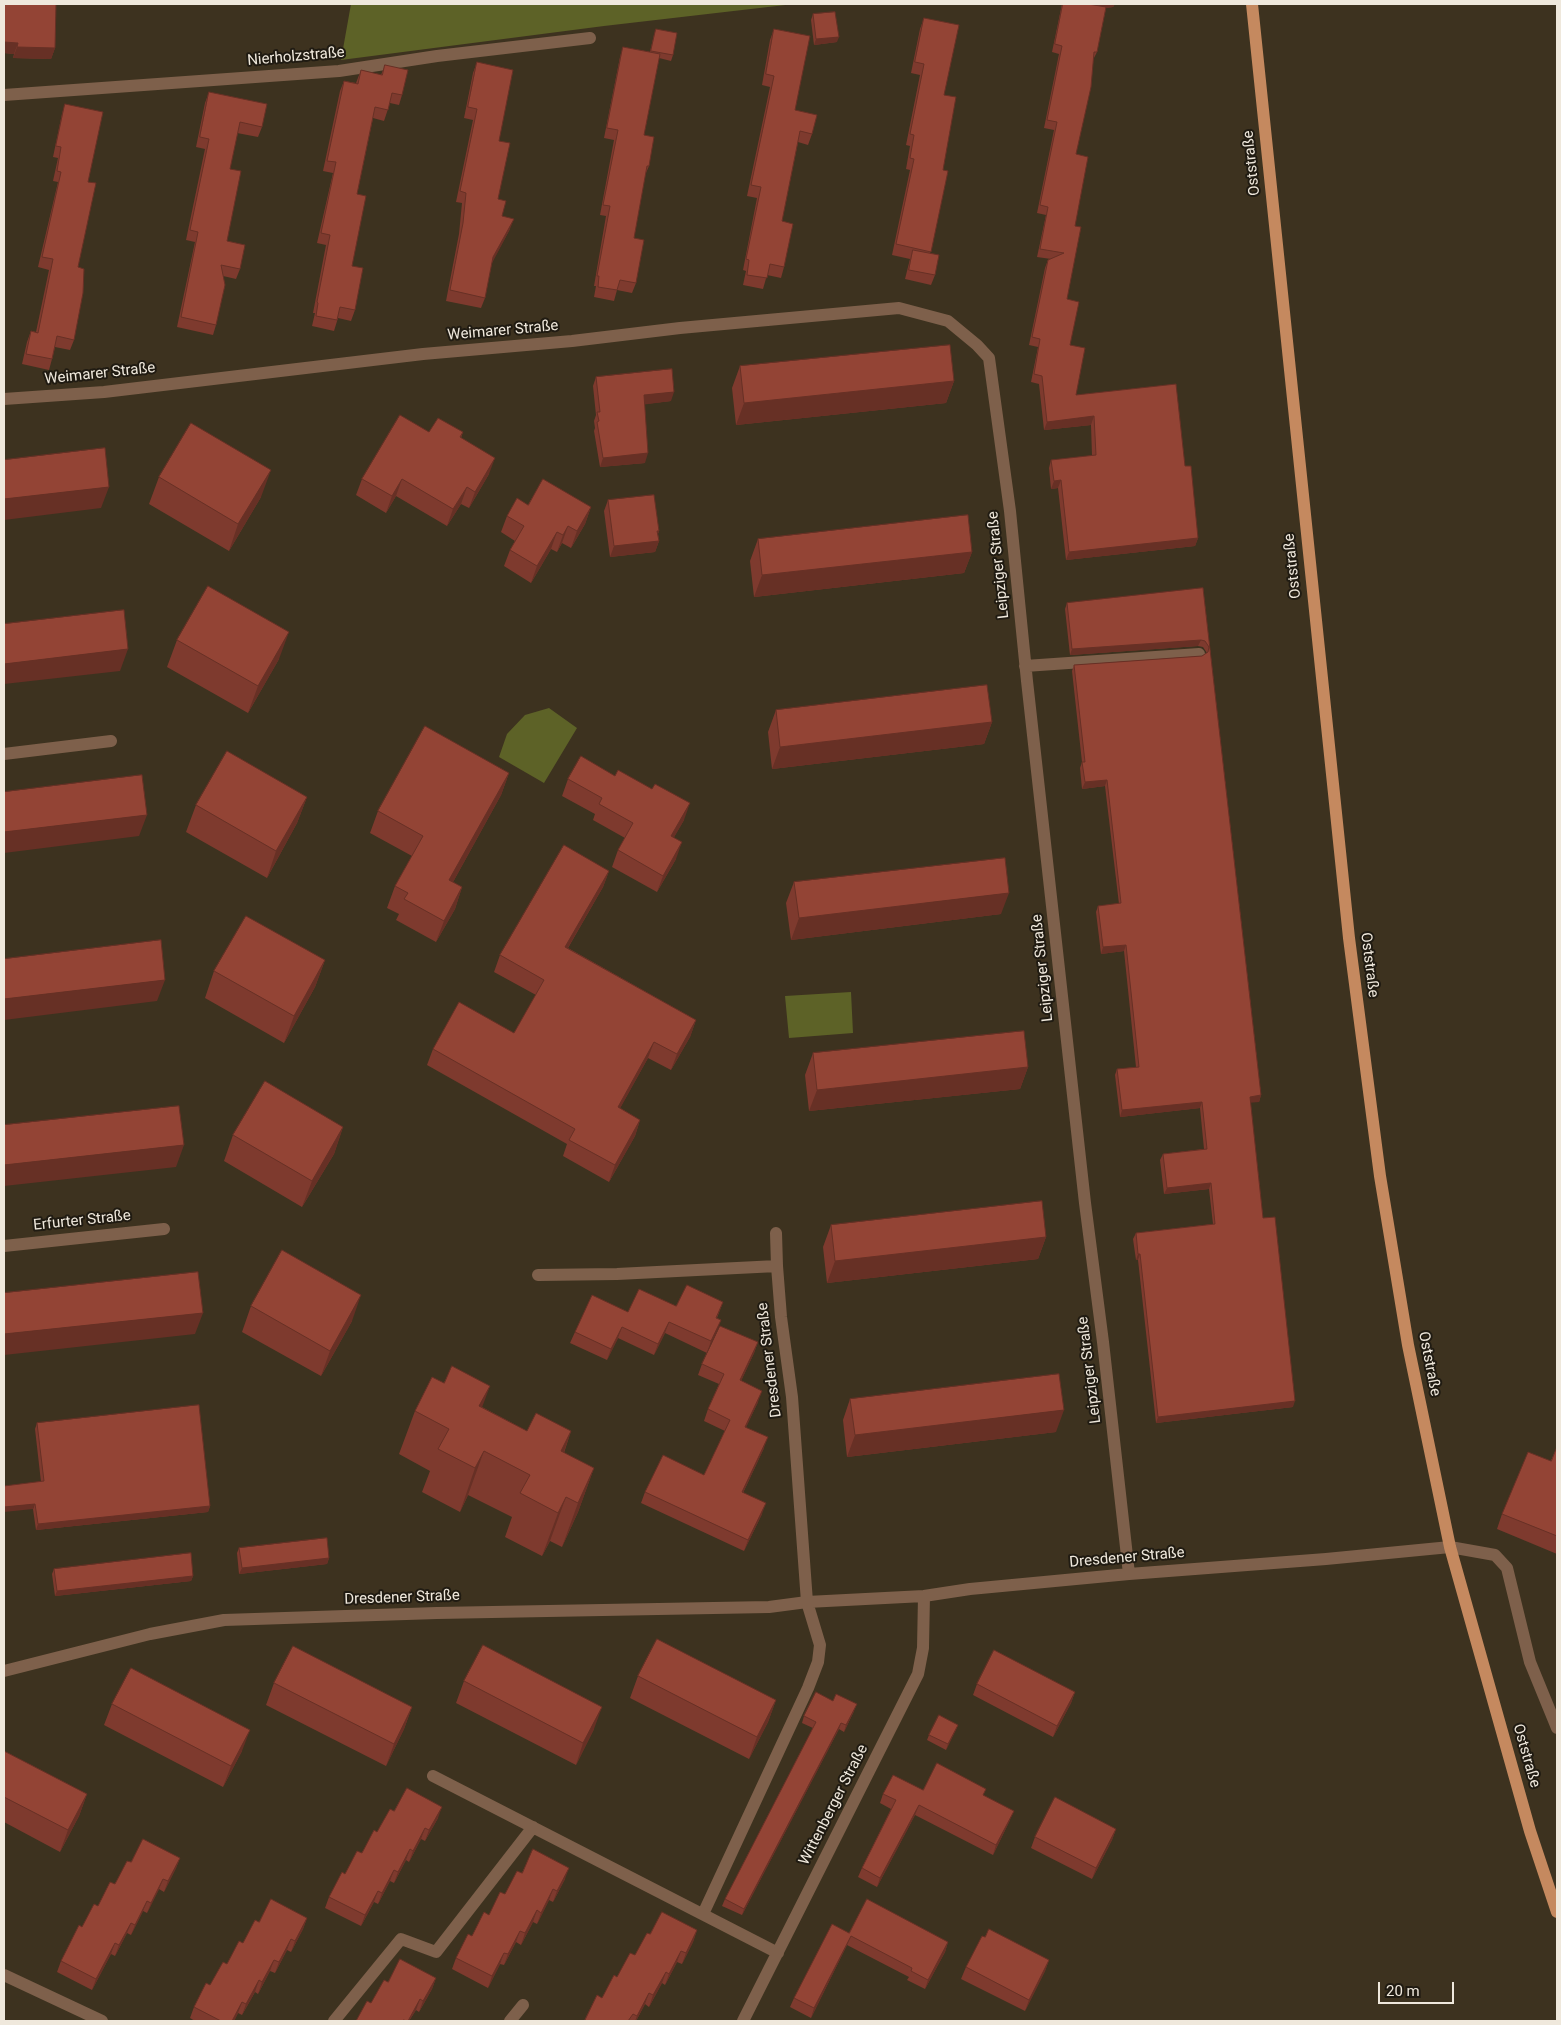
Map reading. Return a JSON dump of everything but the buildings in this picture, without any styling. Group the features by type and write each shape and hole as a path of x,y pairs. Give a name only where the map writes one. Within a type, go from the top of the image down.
{"main road":[{"name":"Oststraße","path":"1252,4 1349,938 1380,1176 1401,1303 1450,1547 1530,1831 1557,1909"}],"street":[{"name":"Nierholzstraße","path":"4,95 338,71 438,56 590,38"},
{"name":"Weimarer Straße","path":"4,399 104,392 423,354 898,308 948,321 977,345 989,358"},
{"name":"Leipziger Straße","path":"989,358 1010,511 1025,666 1085,1203 1103,1342 1129,1574"},
{"path":"1025,666 1199,654"},
{"path":"4,754 111,741"},
{"name":"Erfurter Straße","path":"4,1246 164,1229"},
{"name":"Dresdener Straße","path":"776,1233 781,1317 792,1397 807,1602"},
{"path":"538,1275 617,1274 777,1266"},
{"name":"Dresdener Straße","path":"4,1671 150,1634 224,1620 437,1613 769,1607 807,1602 924,1596 1129,1574 1326,1559 1450,1547 1495,1555 1507,1568 1530,1662 1557,1728"},
{"name":"Wittenberger Straße","path":"743,2021 918,1674 923,1648 924,1596"},
{"path":"703,1914 808,1688 818,1662 820,1645 807,1602"},
{"path":"433,1776 778,1953"},
{"path":"334,2021 401,1939 436,1952 533,1827"},
{"path":"4,1975 102,2021"},
{"path":"510,2021 523,2005"}],"green space":[{"path":"351,4 794,4 341,60"},
{"path":"549,708 577,728 544,783 499,757 507,734 525,715"},
{"path":"851,992 853,1033 789,1038 785,996"}]}
